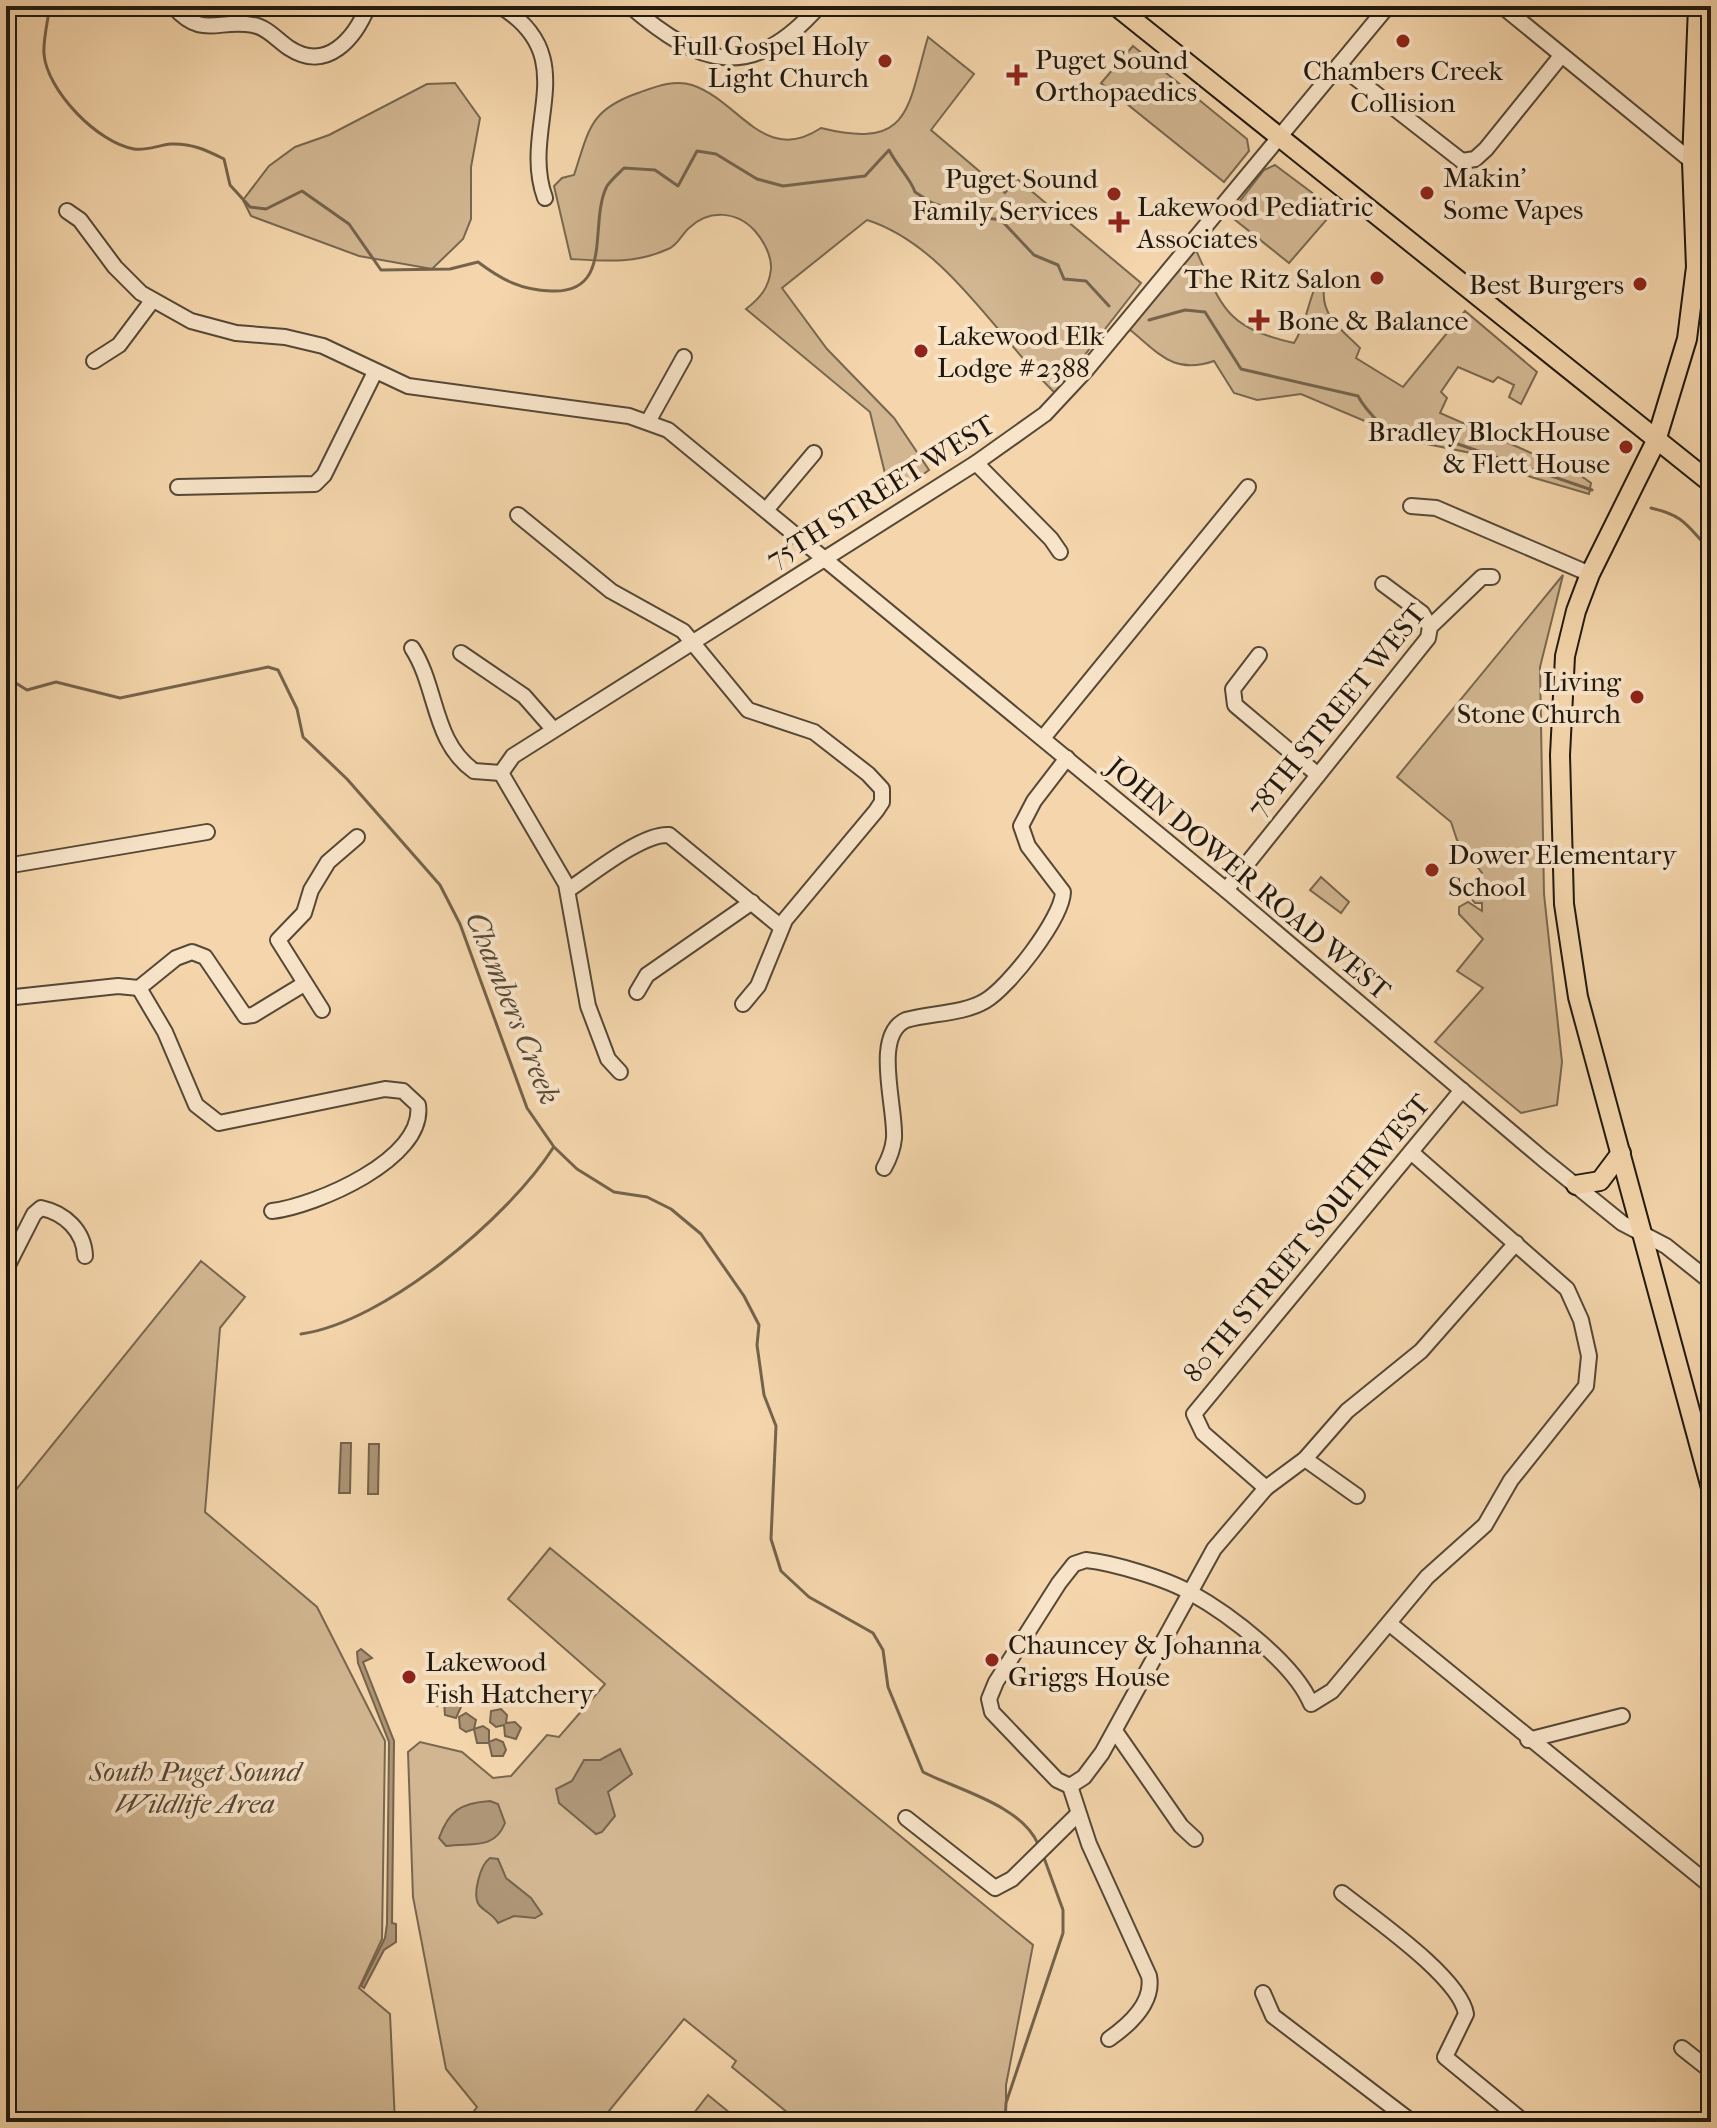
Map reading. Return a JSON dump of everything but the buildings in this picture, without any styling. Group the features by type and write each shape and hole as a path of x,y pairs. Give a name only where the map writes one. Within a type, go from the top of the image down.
{"main road":[{"path":"1116,6 1711,483"},
{"path":"1698,6 1692,162 1696,208 1693,299 1687,339 1656,441 1590,574 1572,624 1561,695 1564,904 1578,997 1711,1488"},
{"path":"1576,1185 1600,1181 1621,1153"}],"street":[{"path":"173,6 188,20 207,28 256,25 295,52 313,56 333,52 348,43 368,6"},
{"path":"500,6 528,30 546,65 547,92 538,155 545,198"},
{"path":"630,6 675,42 704,55 738,57 766,49 795,31 819,6"},
{"name":"75TH STREET WEST","path":"501,773 511,757 553,729 976,463 1036,421 1075,383 1388,6"},
{"path":"1502,6 1711,177"},
{"path":"1339,65 1456,158 1470,161 1486,149 1561,56"},
{"path":"67,211 80,220 115,267 152,301 182,317 220,330 297,339 323,346 408,386 649,420 684,357"},
{"path":"94,361 119,345 152,301"},
{"path":"178,487 305,487 315,484 328,467 375,372"},
{"name":"JOHN DOWER ROAD WEST","path":"649,420 674,435 1043,738 1622,1223 1666,1246 1711,1282"},
{"path":"766,510 814,453"},
{"path":"976,463 1060,552"},
{"path":"1043,738 1248,487"},
{"path":"1411,506 1436,508 1590,574"},
{"path":"518,515 599,583 677,627 748,710 814,732 874,779 883,797 876,811 781,927 758,986 743,1004"},
{"path":"1383,584 1422,613 1430,627"},
{"name":"78TH STREET WEST","path":"1226,890 1428,638 1430,627 1459,603"},
{"path":"412,648 427,674 439,725 457,754 477,772 501,773 568,890 576,896 597,1003 618,1068"},
{"path":"461,653 531,702 553,729"},
{"path":"1259,655 1238,680 1233,699 1240,710 1318,775"},
{"path":"884,1168 894,1139 889,1064 890,1035 895,1026 906,1020 987,1000 1007,982 1059,910 1063,892 1028,846 1021,826 1034,801 1067,758"},
{"path":"6,866 207,832"},
{"path":"568,890 640,844 666,834 681,842 781,927"},
{"path":"322,1010 279,944 279,936 304,913 311,890 328,862 357,837"},
{"path":"637,992 647,975 752,902"},
{"path":"6,998 118,986 139,988 176,958 192,952 205,957 245,1016 253,1015 304,984"},
{"path":"139,988 165,1032 196,1105 219,1123 385,1089 403,1091 418,1105 417,1119 404,1143 385,1163 335,1192 272,1211"},
{"name":"80TH STREET SOUTHWEST","path":"1266,1488 1203,1433 1194,1420 1194,1414 1462,1090"},
{"path":"1109,2039 1137,2012 1151,1985 1078,1814 1070,1786 1057,1780 992,1712 989,1699 996,1682 1074,1564 1096,1561 1191,1592 1293,1672 1311,1704 1332,1691 1427,1577 1485,1525 1511,1480 1582,1393 1589,1375 1589,1356 1573,1297 1411,1152"},
{"path":"6,1269 34,1214 44,1208 76,1230 85,1256"},
{"path":"1070,1786 1091,1770 1115,1731 1218,1542 1266,1488 1305,1459 1347,1411 1421,1351 1516,1243"},
{"path":"1305,1459 1357,1496"},
{"path":"1390,1624 1528,1740 1711,1886"},
{"path":"1528,1740 1622,1716"},
{"path":"1115,1731 1181,1826 1195,1839"},
{"path":"906,1818 995,1888 1005,1885 1078,1814"},
{"path":"1342,1893 1435,1967 1455,1992 1466,2014 1445,2057 1524,2122"},
{"path":"1263,1993 1273,2016 1412,2122"},
{"path":"1682,2048 1711,2071"}],"green space":[{"path":"928,37 974,74 931,130 1005,193 1017,179 1141,283 1055,393 946,271 895,232 867,220 782,288 827,349 894,418 929,470 891,498 870,412 746,309 763,292 771,269 766,248 748,224 731,216 714,215 697,222 674,245 656,254 620,260 571,259 554,186 562,178 574,175 588,134 600,115 622,100 665,84 692,85 709,93 753,127 784,140 801,138 821,128 873,133 889,128 909,103"},
{"path":"1133,46 1247,139 1249,151 1224,182 1101,83"},
{"path":"455,83 480,118 471,167 471,219 463,239 432,269 359,256 251,216 243,200 269,166 295,147 329,135 427,84"},
{"path":"1275,165 1335,210 1289,263 1229,215 1264,170"},
{"path":"1194,246 1220,300 1239,322 1271,337 1294,343 1314,290 1324,290 1330,315 1360,348 1356,358 1403,387 1465,311 1537,372 1521,404 1509,397 1514,385 1498,377 1493,382 1458,367 1441,392 1447,398 1440,413 1577,473 1591,483 1589,494 1531,477 1471,453 1412,441 1301,394 1257,400 1234,393 1214,361 1188,365 1167,359 1129,329"},
{"path":"1563,575 1540,667 1544,894 1562,1062 1557,1105 1521,1113 1435,1042 1483,988 1457,971 1483,939 1459,914 1459,907 1468,902 1482,911 1482,903 1475,903 1466,892 1482,873 1457,840 1451,822 1397,777"},
{"path":"1321,877 1349,902 1341,913 1310,890"},
{"name":"South Puget Sound Wildlife Area","path":"201,1261 245,1297 220,1328 205,1512 317,1607 385,1741 382,1939 359,1988 390,2014 395,2122 6,2122 6,1502"},
{"path":"550,1548 1033,1945 1006,2085 1006,2122 799,2122 732,2067 736,2061 684,2019 600,2122 466,2122 477,2107 446,2069 413,1897 408,1752 420,1742 462,1752 493,1778 511,1776 547,1735 559,1737 605,1684 508,1599"},
{"path":"708,2095 741,2122 687,2122"}],"shaded area":[{"path":"341,1443 351,1443 350,1493 339,1493"},
{"path":"369,1444 379,1444 378,1494 368,1494"},
{"path":"361,1649 372,1658 363,1662 394,1741 392,1923 396,1924 396,1942 384,1950 364,1988 361,1986 385,1938 387,1924 389,1742 358,1663 357,1652"},
{"path":"440,1688 446,1694 445,1703 455,1700 461,1707 456,1718 445,1715 444,1703 436,1706 429,1700 430,1690"},
{"path":"501,1709 507,1715 506,1723 515,1722 521,1728 516,1739 505,1736 504,1725 496,1727 490,1722 491,1711"},
{"path":"466,1713 476,1720 474,1729 466,1732 460,1728 459,1717"},
{"path":"483,1726 489,1730 489,1742 496,1739 503,1742 506,1750 503,1756 492,1756 489,1743 477,1743 474,1729"},
{"path":"620,1749 632,1774 608,1792 615,1816 602,1832 596,1834 559,1803 556,1789 572,1781 584,1760 600,1760"},
{"path":"490,1801 498,1804 505,1823 495,1838 481,1844 446,1846 439,1838 447,1821 457,1810"},
{"path":"490,1858 498,1859 506,1878 531,1898 542,1914 535,1918 514,1916 498,1923 479,1905 476,1894 478,1880"}],"waterway":[{"path":"43,6 49,11 44,49 47,68 64,99 90,126 120,145 134,149 185,145 224,159 230,185 250,207 266,209 302,191 349,224 381,270 450,269 478,262 521,286 551,291 571,289 584,281 592,269 602,201 607,186 624,168 655,170 678,186 697,151 716,154 757,179 783,186 865,176 889,150 915,192 932,203 973,216 1001,220 1034,255 1058,265 1064,279 1086,281 1109,306"},
{"path":"1149,320 1185,310 1205,312 1241,369 1358,396 1396,442 1446,440 1592,490"},
{"path":"1651,508 1680,519 1711,551"},
{"name":"Chambers Creek","path":"6,677 27,690 56,682 120,698 268,667 278,670 297,709 303,737 347,779 440,885 460,924 527,1108 554,1147 577,1169 614,1192 647,1197 671,1209 701,1234 744,1296 759,1325 757,1345 764,1395 776,1426 771,1539 781,1571 809,1597 873,1633 883,1650 888,1687 923,1772 1003,1809 1030,1830 1038,1844"},
{"path":"301,1334 334,1325 369,1310 442,1263 506,1205 553,1148"},
{"name":"Chambers Creek","path":"1005,2122 1006,2103 1063,1933 1063,1910 1043,1855"}],"place":[{"name":"Chambers Creek Collision","path":"1403,41"},
{"name":"Full Gospel Holy Light Church","path":"885,61"},
{"name":"Puget Sound Orthopaedics","path":"1017,75"},
{"name":"Makin' Some Vapes","path":"1427,193"},
{"name":"Puget Sound Family Services","path":"1114,194"},
{"name":"Lakewood Pediatric Associates","path":"1119,222"},
{"name":"The Ritz Salon","path":"1377,278"},
{"name":"Best Burgers","path":"1640,284"},
{"name":"Bone & Balance","path":"1259,320"},
{"name":"Lakewood Elk Lodge #2388","path":"921,351"},
{"name":"Bradley BlockHouse & Flett House","path":"1626,447"},
{"name":"Living Stone Church","path":"1637,697"},
{"name":"Dower Elementary School","path":"1432,870"},
{"name":"Chauncey & Johanna Griggs House","path":"992,1660"},
{"name":"Lakewood Fish Hatchery","path":"409,1677"}]}
